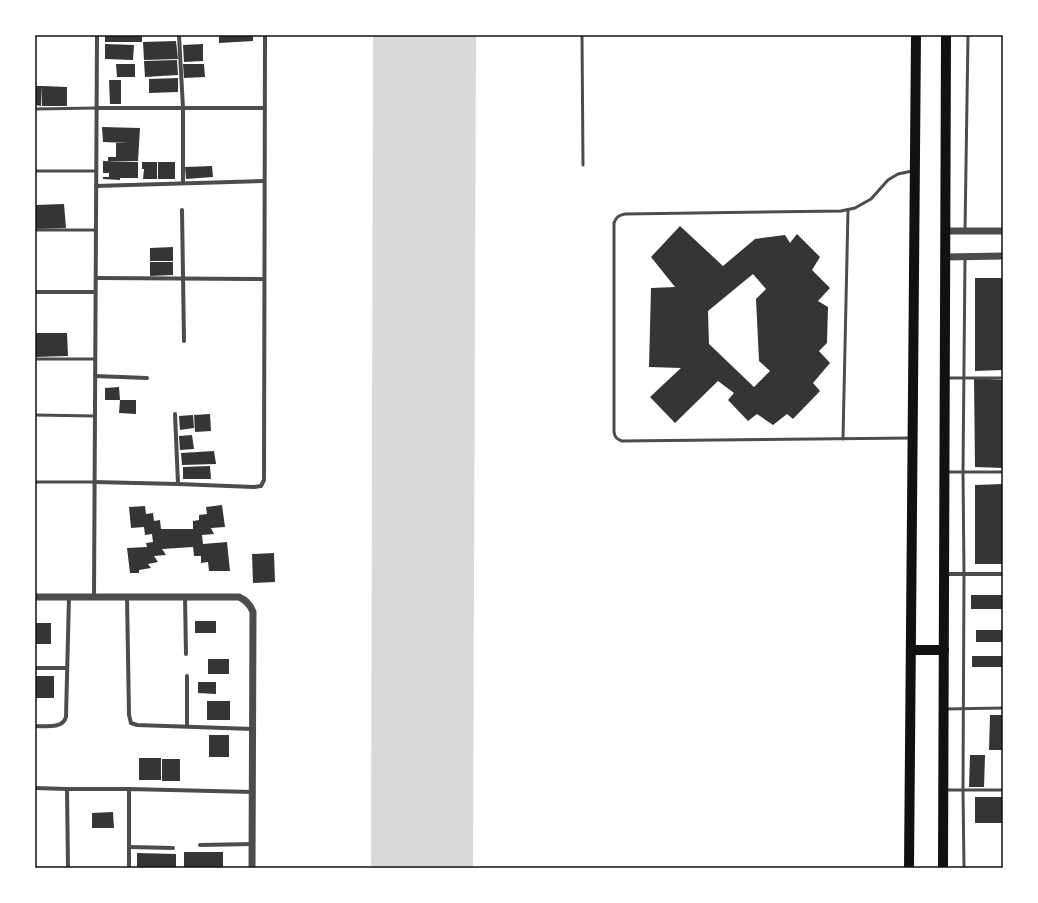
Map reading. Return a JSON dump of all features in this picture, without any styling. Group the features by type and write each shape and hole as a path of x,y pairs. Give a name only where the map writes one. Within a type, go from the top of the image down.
{"main road":[{"path":"909,868 916,35"},
{"path":"943,868 946,35"},
{"path":"912,650 944,650"}],"street":[{"path":"94,597 97,35"},
{"path":"94,482 254,487 261,486 264,480 265,35"},
{"path":"179,36 183,108 183,183"},
{"path":"96,108 264,108"},
{"path":"96,186 264,181"},
{"path":"182,210 184,341"},
{"path":"945,231 1003,231"},
{"path":"945,257 1003,256"},
{"path":"96,278 264,279"},
{"path":"35,292 95,292"},
{"path":"95,376 147,378"},
{"path":"175,414 178,484"},
{"path":"944,574 1003,574"},
{"path":"35,597 238,598 248,602 253,612 252,868"},
{"path":"35,726 57,726 65,720 66,717 69,597"},
{"path":"127,597 129,719 131,723 137,725 253,729"},
{"path":"185,597 186,654"},
{"path":"35,668 67,668"},
{"path":"187,676 187,726"},
{"path":"35,788 253,792"},
{"path":"67,789 68,868"},
{"path":"129,789 129,868"},
{"path":"200,845 253,844"},
{"path":"129,847 173,848"}],"lane":[{"path":"582,35 583,164"},
{"path":"965,231 968,35"},
{"path":"35,109 96,108"},
{"path":"913,438 622,442 618,440 615,437 614,432 614,223 619,215 625,214 848,210 855,208 871,199 888,180 898,174 916,170"},
{"path":"35,171 96,171"},
{"path":"844,439 848,210"},
{"path":"35,230 96,230"},
{"path":"964,868 963,472 965,257"},
{"path":"35,359 95,360"},
{"path":"945,378 1003,378"},
{"path":"35,415 95,416"},
{"path":"944,472 1003,472"},
{"path":"35,482 94,482"},
{"path":"943,709 1003,708"},
{"path":"943,790 1003,790"}],"shaded area":[{"path":"373,35 476,35 473,868 371,868"}],"building":[{"path":"105,35 142,35 142,42 105,42"},
{"path":"219,35 253,35 253,41 219,43"},
{"path":"176,41 178,59 144,60 143,42"},
{"path":"105,44 134,45 133,60 105,59"},
{"path":"203,44 203,61 184,62 183,45"},
{"path":"177,60 178,75 145,77 144,61"},
{"path":"116,64 135,64 135,77 117,77"},
{"path":"183,64 204,64 205,77 184,78"},
{"path":"178,78 178,92 149,93 149,79"},
{"path":"109,80 121,80 121,104 110,104"},
{"path":"35,86 42,86 41,106 35,105"},
{"path":"42,86 67,87 67,106 42,106"},
{"path":"102,127 140,128 138,161 108,161 108,157 116,157 116,143 128,143 103,142"},
{"path":"103,161 138,162 138,178 120,178 120,180 103,179 103,177 109,177 109,173 103,173"},
{"path":"142,162 157,162 157,179 143,179 144,169 142,169"},
{"path":"158,162 175,162 175,179 158,179"},
{"path":"212,166 213,177 186,179 185,167"},
{"path":"64,204 66,228 35,229 35,205"},
{"path":"680,226 723,266 755,239 785,235 790,243 797,234 820,257 812,270 830,288 818,301 828,307 827,343 819,351 830,363 813,383 820,391 793,419 787,414 773,425 757,414 748,421 728,400 734,393 718,381 675,423 650,397 681,368 649,367 651,288 675,287 651,257","holes":["753,274 766,289 756,299 759,361 770,371 754,387 709,344 708,311"]},
{"path":"173,247 173,261 150,261 150,248"},
{"path":"150,262 173,262 173,275 150,276"},
{"path":"975,278 1003,278 1003,370 975,371"},
{"path":"35,333 67,333 68,356 35,357"},
{"path":"974,378 1003,380 1003,468 975,467"},
{"path":"119,387 120,400 105,400 105,388"},
{"path":"120,400 136,400 136,414 119,413"},
{"path":"210,414 211,431 195,432 194,415"},
{"path":"193,415 194,428 180,430 179,416"},
{"path":"192,435 194,449 180,450 179,436"},
{"path":"214,451 216,464 182,465 181,453"},
{"path":"210,466 211,479 183,479 183,467"},
{"path":"1003,484 1003,564 975,564 975,485"},
{"path":"222,505 225,527 211,528 214,534 202,535 203,544 227,542 230,571 209,571 208,562 201,563 201,556 194,556 193,547 162,549 166,555 154,556 158,562 148,564 151,568 139,570 139,573 130,573 127,548 147,547 146,543 153,542 152,534 145,535 144,527 131,528 129,507 145,506 146,514 153,513 154,521 160,520 161,529 193,529 193,521 199,520 199,515 207,514 206,507"},
{"path":"274,553 275,582 253,583 252,554"},
{"path":"971,595 1003,595 1003,609 971,609"},
{"path":"195,621 216,621 216,633 195,633"},
{"path":"35,623 51,623 51,644 35,644"},
{"path":"976,630 1003,630 1003,642 976,642"},
{"path":"972,656 1003,656 1003,667 972,667"},
{"path":"208,659 229,659 229,674 208,674"},
{"path":"35,676 54,676 54,698 35,698"},
{"path":"198,682 216,682 216,694 198,693"},
{"path":"207,701 230,701 230,720 207,720"},
{"path":"990,715 1003,715 1003,750 989,750"},
{"path":"209,735 229,735 229,757 209,757"},
{"path":"970,755 985,755 984,787 969,787"},
{"path":"139,758 161,758 161,780 139,780"},
{"path":"162,759 180,759 180,781 162,781"},
{"path":"975,797 1003,797 1003,823 975,823"},
{"path":"113,812 114,828 92,828 92,813"},
{"path":"184,852 223,852 223,868 184,868"},
{"path":"137,853 176,854 176,868 137,868"}]}
